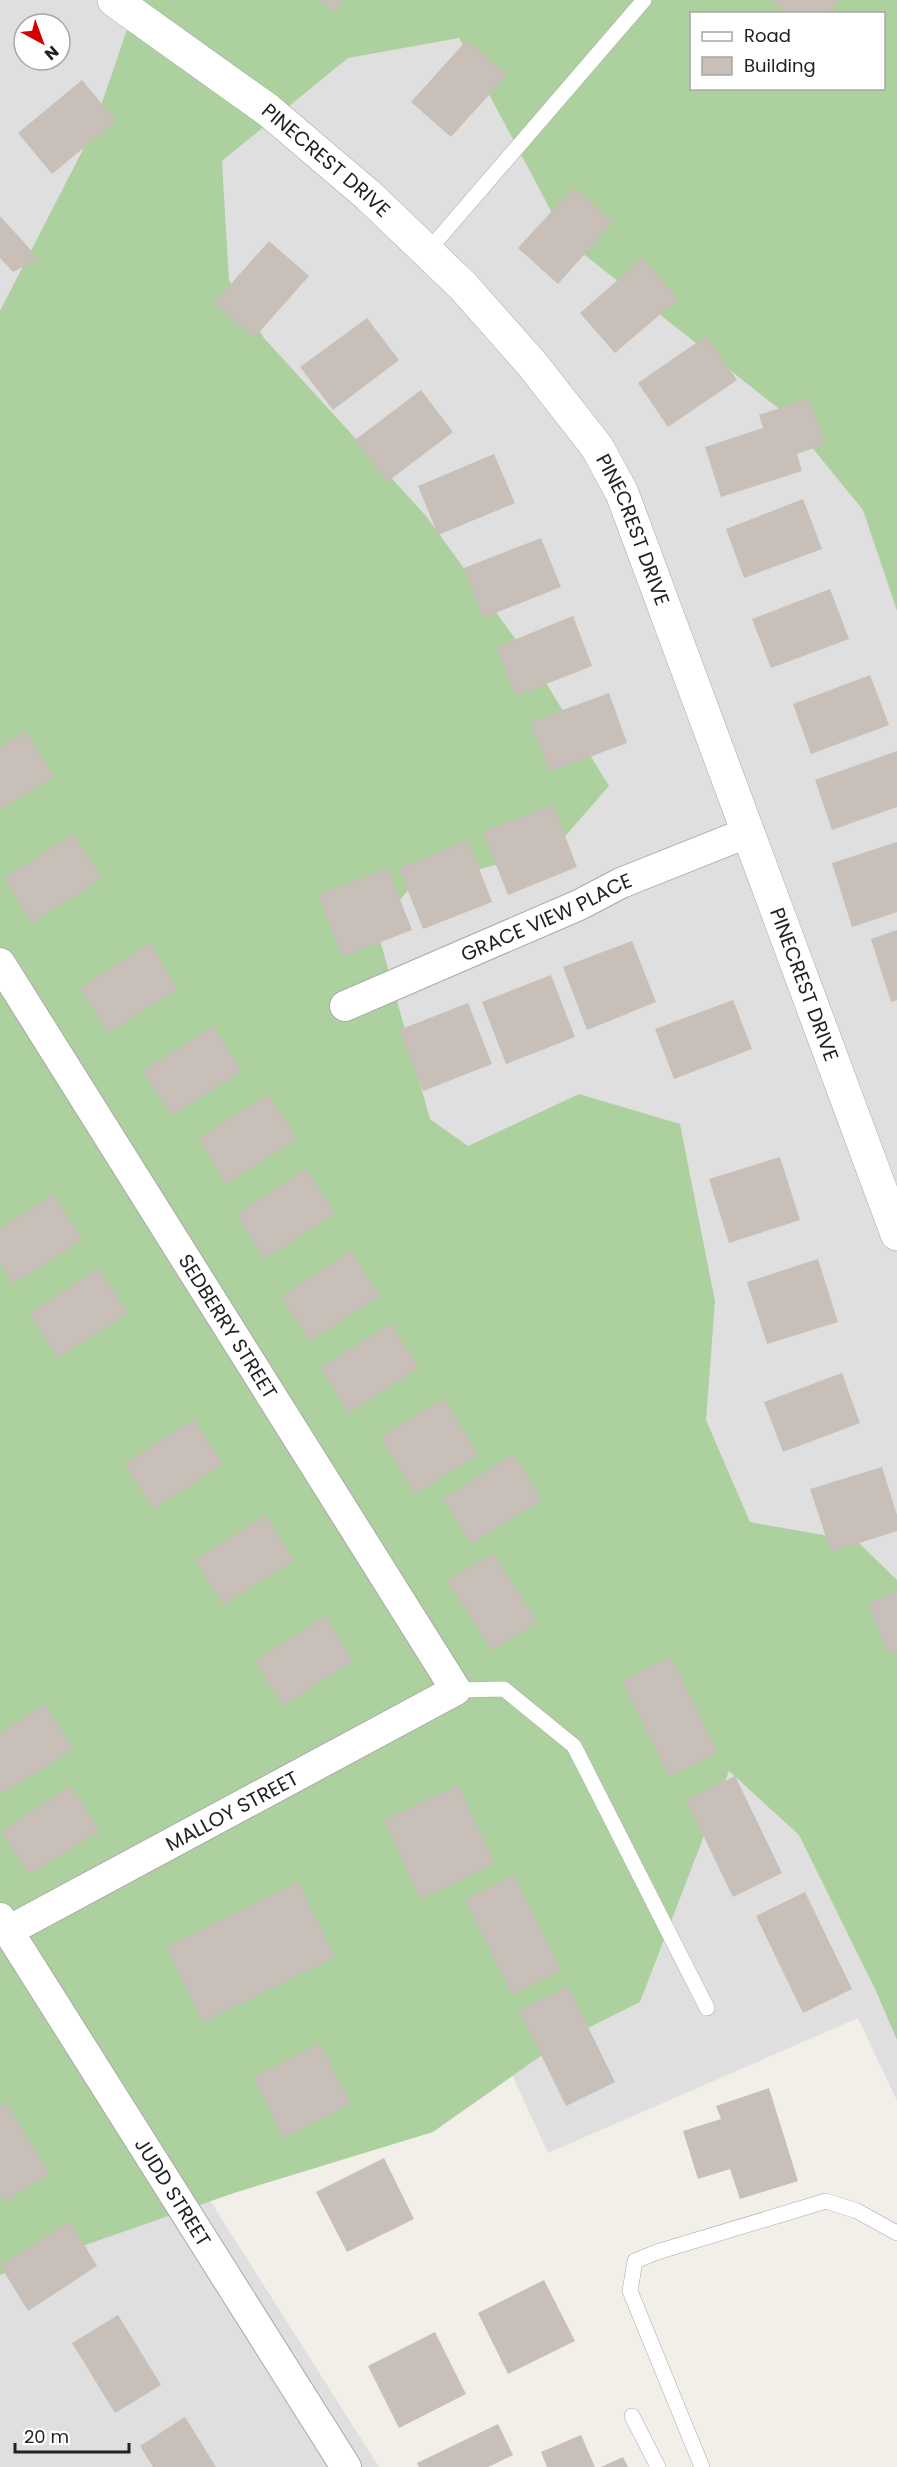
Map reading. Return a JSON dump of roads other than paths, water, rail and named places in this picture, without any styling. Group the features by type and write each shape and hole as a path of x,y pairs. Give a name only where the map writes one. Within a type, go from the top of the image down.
{"street":[{"name":"PINECREST DRIVE","path":"114,0 268,111 368,195 463,286 532,364 597,447 622,493 897,1234"},
{"name":"GRACE VIEW PLACE","path":"345,1006 579,905 621,883 749,832"},
{"name":"SEDBERRY STREET","path":"0,963 456,1690"},
{"name":"MALLOY STREET","path":"4,1925 456,1690"},
{"name":"JUDD STREET","path":"4,1925 346,2467"}],"lane":[{"path":"427,252 644,0"},
{"path":"456,1690 504,1689 574,1746 707,2008"},
{"path":"702,2467 630,2291 634,2261 826,2201 858,2211 897,2233"},
{"path":"632,2416 658,2467"}]}
